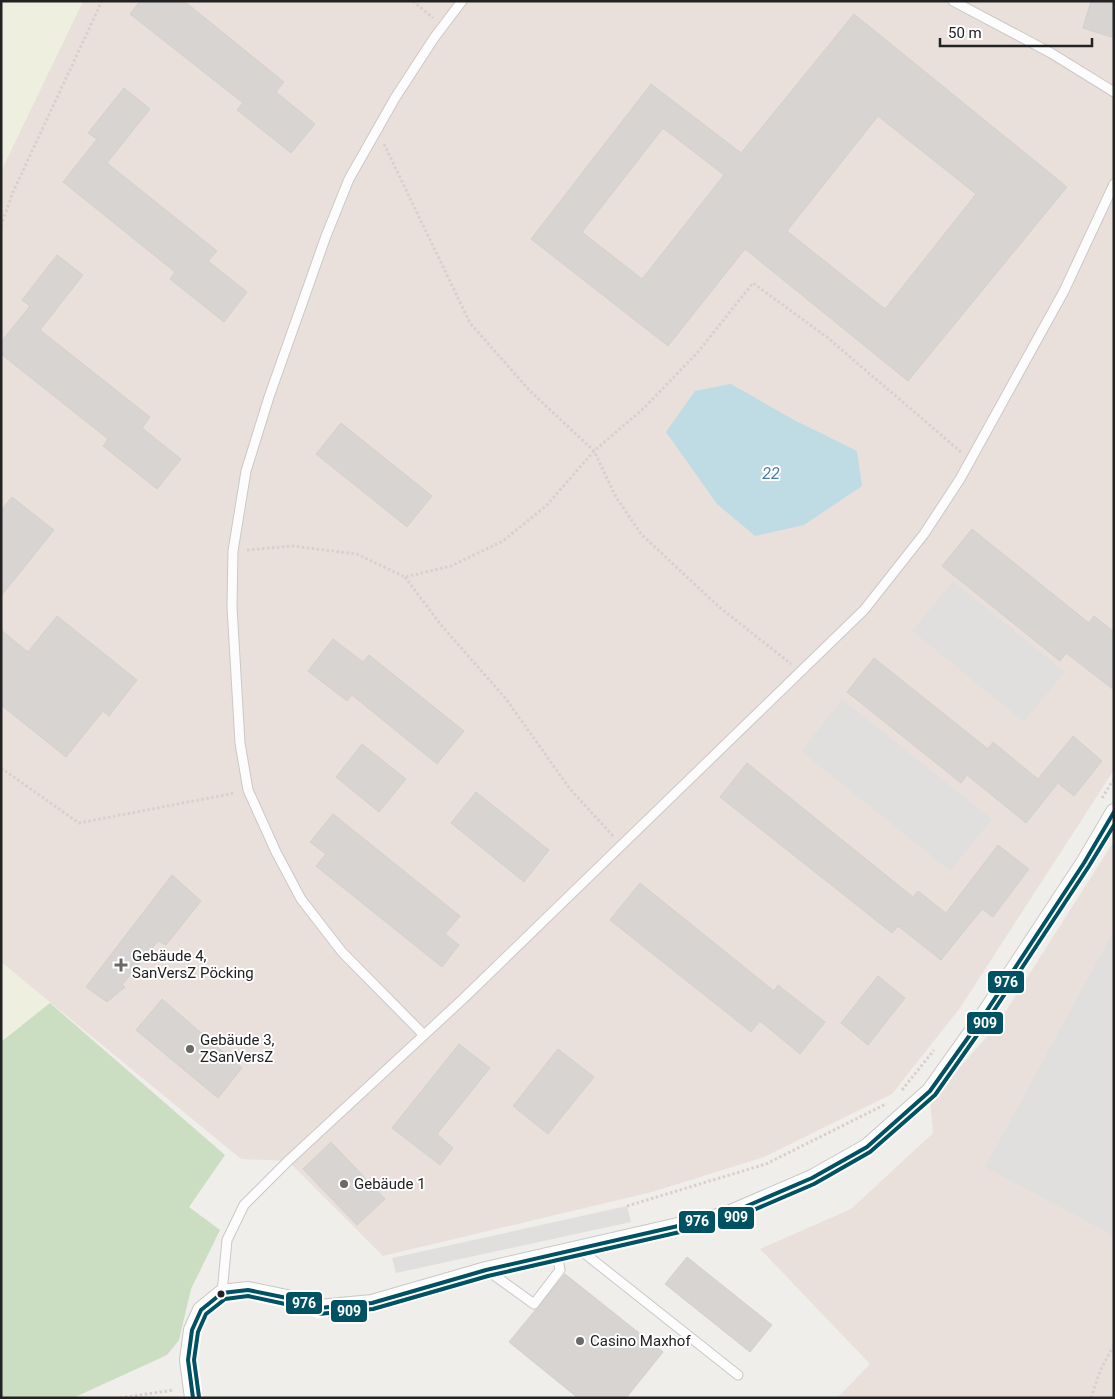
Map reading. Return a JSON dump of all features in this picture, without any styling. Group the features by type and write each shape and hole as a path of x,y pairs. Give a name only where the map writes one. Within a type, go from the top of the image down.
{"street":[{"path":"192,1393 188,1360 192,1330 201,1310 222,1293 248,1290 287,1298 319,1308 372,1303 487,1270 726,1214 812,1178 867,1147 930,1091 982,1018 1084,863 1114,812"}],"lane":[{"path":"424,1035 342,952 301,900 276,852 248,790 240,743 232,607 233,552 246,471 269,397 326,236 349,179 394,98 462,1"},
{"path":"953,1 1051,53 1114,92"},
{"path":"222,1293 227,1240 244,1205 621,846 864,610 924,534 970,460 1064,291 1114,184"},
{"path":"579,1249 738,1375"},
{"path":"487,1270 534,1304 560,1270 557,1254"}],"path":[{"path":"1,226 13,192 102,1"},
{"path":"413,1 444,26"},
{"path":"377,130 470,323 530,391 594,451 616,497 641,534 718,606 800,672"},
{"path":"405,577 451,566 503,541 547,505 594,451 644,408 698,352 753,283 828,338 970,460"},
{"path":"233,552 292,546 357,554 405,577 441,625 506,699 570,789 621,846"},
{"path":"1,768 79,823 248,790"},
{"path":"1098,803 1114,779"},
{"path":"899,1093 935,1050"},
{"path":"627,1206 766,1164 893,1100"},
{"path":"1091,1398 1100,1371 1114,1345"},
{"path":"120,1398 192,1393"}],"shaded area":[{"path":"83,1 1114,1 1114,770 960,1008 892,1094 764,1157 652,1192 383,1256 288,1161 241,1159 1,962 1,171"},
{"path":"953,581 1065,672 1024,722 912,631"},
{"path":"842,699 992,819 950,871 801,751"},
{"path":"1114,841 1114,1398 837,1398 870,1364 760,1249 851,1209 933,1133 930,1101 997,1025"},
{"path":"1114,930 1114,1236 985,1167"},
{"path":"627,1206 631,1222 396,1273 392,1258"}],"green space":[{"path":"1,1 83,1 1,171"},
{"path":"1,962 50,1003 1,1042"},
{"path":"50,1003 225,1155 189,1207 220,1230 191,1289 179,1340 167,1355 73,1398 1,1398 1,1042"}],"water":[{"name":"22","path":"731,384 794,420 857,451 862,486 804,525 755,536 717,504 666,432 695,391"}],"building":[{"path":"140,1 184,1 284,82 276,92 315,124 291,153 237,110 243,103 130,14"},
{"path":"1091,1 1114,1 1114,38 1083,28"},
{"path":"854,14 1067,187 908,381 745,249 668,346 531,239 651,84 741,153","holes":["878,116 976,194 885,309 787,231","663,128 724,175 642,279 582,232"]},
{"path":"124,88 150,109 107,163 217,251 208,261 247,292 224,322 170,279 175,272 63,182 97,139 88,133"},
{"path":"57,255 83,275 40,330 150,417 142,428 181,459 157,489 103,446 108,439 1,354 1,342 30,306 22,300"},
{"path":"341,423 432,496 407,527 316,454"},
{"path":"12,497 54,530 1,596 1,510"},
{"path":"972,529 1089,623 1094,616 1114,632 1114,690 1066,653 1060,661 942,566"},
{"path":"57,616 137,680 109,716 103,711 66,757 1,705 1,630 28,652"},
{"path":"333,639 363,662 369,655 464,731 437,764 352,695 347,701 308,671"},
{"path":"874,658 988,749 993,742 1038,779 1073,736 1102,761 1074,796 1058,783 1026,823 967,775 961,783 847,692"},
{"path":"362,744 406,779 379,812 336,777"},
{"path":"747,763 913,897 918,891 946,913 998,845 1029,869 993,917 982,909 941,960 898,926 892,933 720,797"},
{"path":"476,792 549,850 524,882 451,823"},
{"path":"333,814 460,916 445,934 459,945 442,967 316,866 326,854 310,842"},
{"name":"Gebäude 4, SanVersZ Pöcking","path":"172,875 201,901 166,945 158,941 122,985 125,987 107,1002 86,987"},
{"path":"640,883 774,991 778,985 825,1022 800,1054 760,1021 751,1032 610,920"},
{"path":"878,976 905,998 868,1045 841,1023"},
{"name":"Gebäude 3, ZSanVersZ","path":"162,999 242,1068 218,1098 136,1030"},
{"path":"459,1044 490,1068 437,1134 453,1148 440,1165 392,1128"},
{"path":"558,1049 594,1077 548,1134 513,1106"},
{"name":"Gebäude 1","path":"331,1142 385,1199 357,1225 303,1169"},
{"path":"687,1257 772,1325 750,1352 665,1284"},
{"path":"565,1274 663,1352 626,1398 578,1398 509,1342"}],"transit line":[{"name":"976","path":"193,1398 188,1360 192,1330 201,1310 222,1293 248,1290 287,1298 319,1308 372,1303 486,1270 726,1215 812,1178 867,1147 930,1091 982,1018 1084,863 1114,812"},
{"name":"909","path":"199,1397 194,1360 198,1332 206,1314 225,1299 248,1296 318,1314 373,1309 488,1276 728,1221 814,1184 870,1152 935,1095 987,1021 1114,825"}],"place":[{"name":"Gebäude 4, SanVersZ Pöcking","path":"121,965"},
{"name":"Gebäude 3, ZSanVersZ","path":"190,1049"},
{"name":"Gebäude 1","path":"344,1184"},
{"name":"Casino Maxhof","path":"580,1341"}]}
